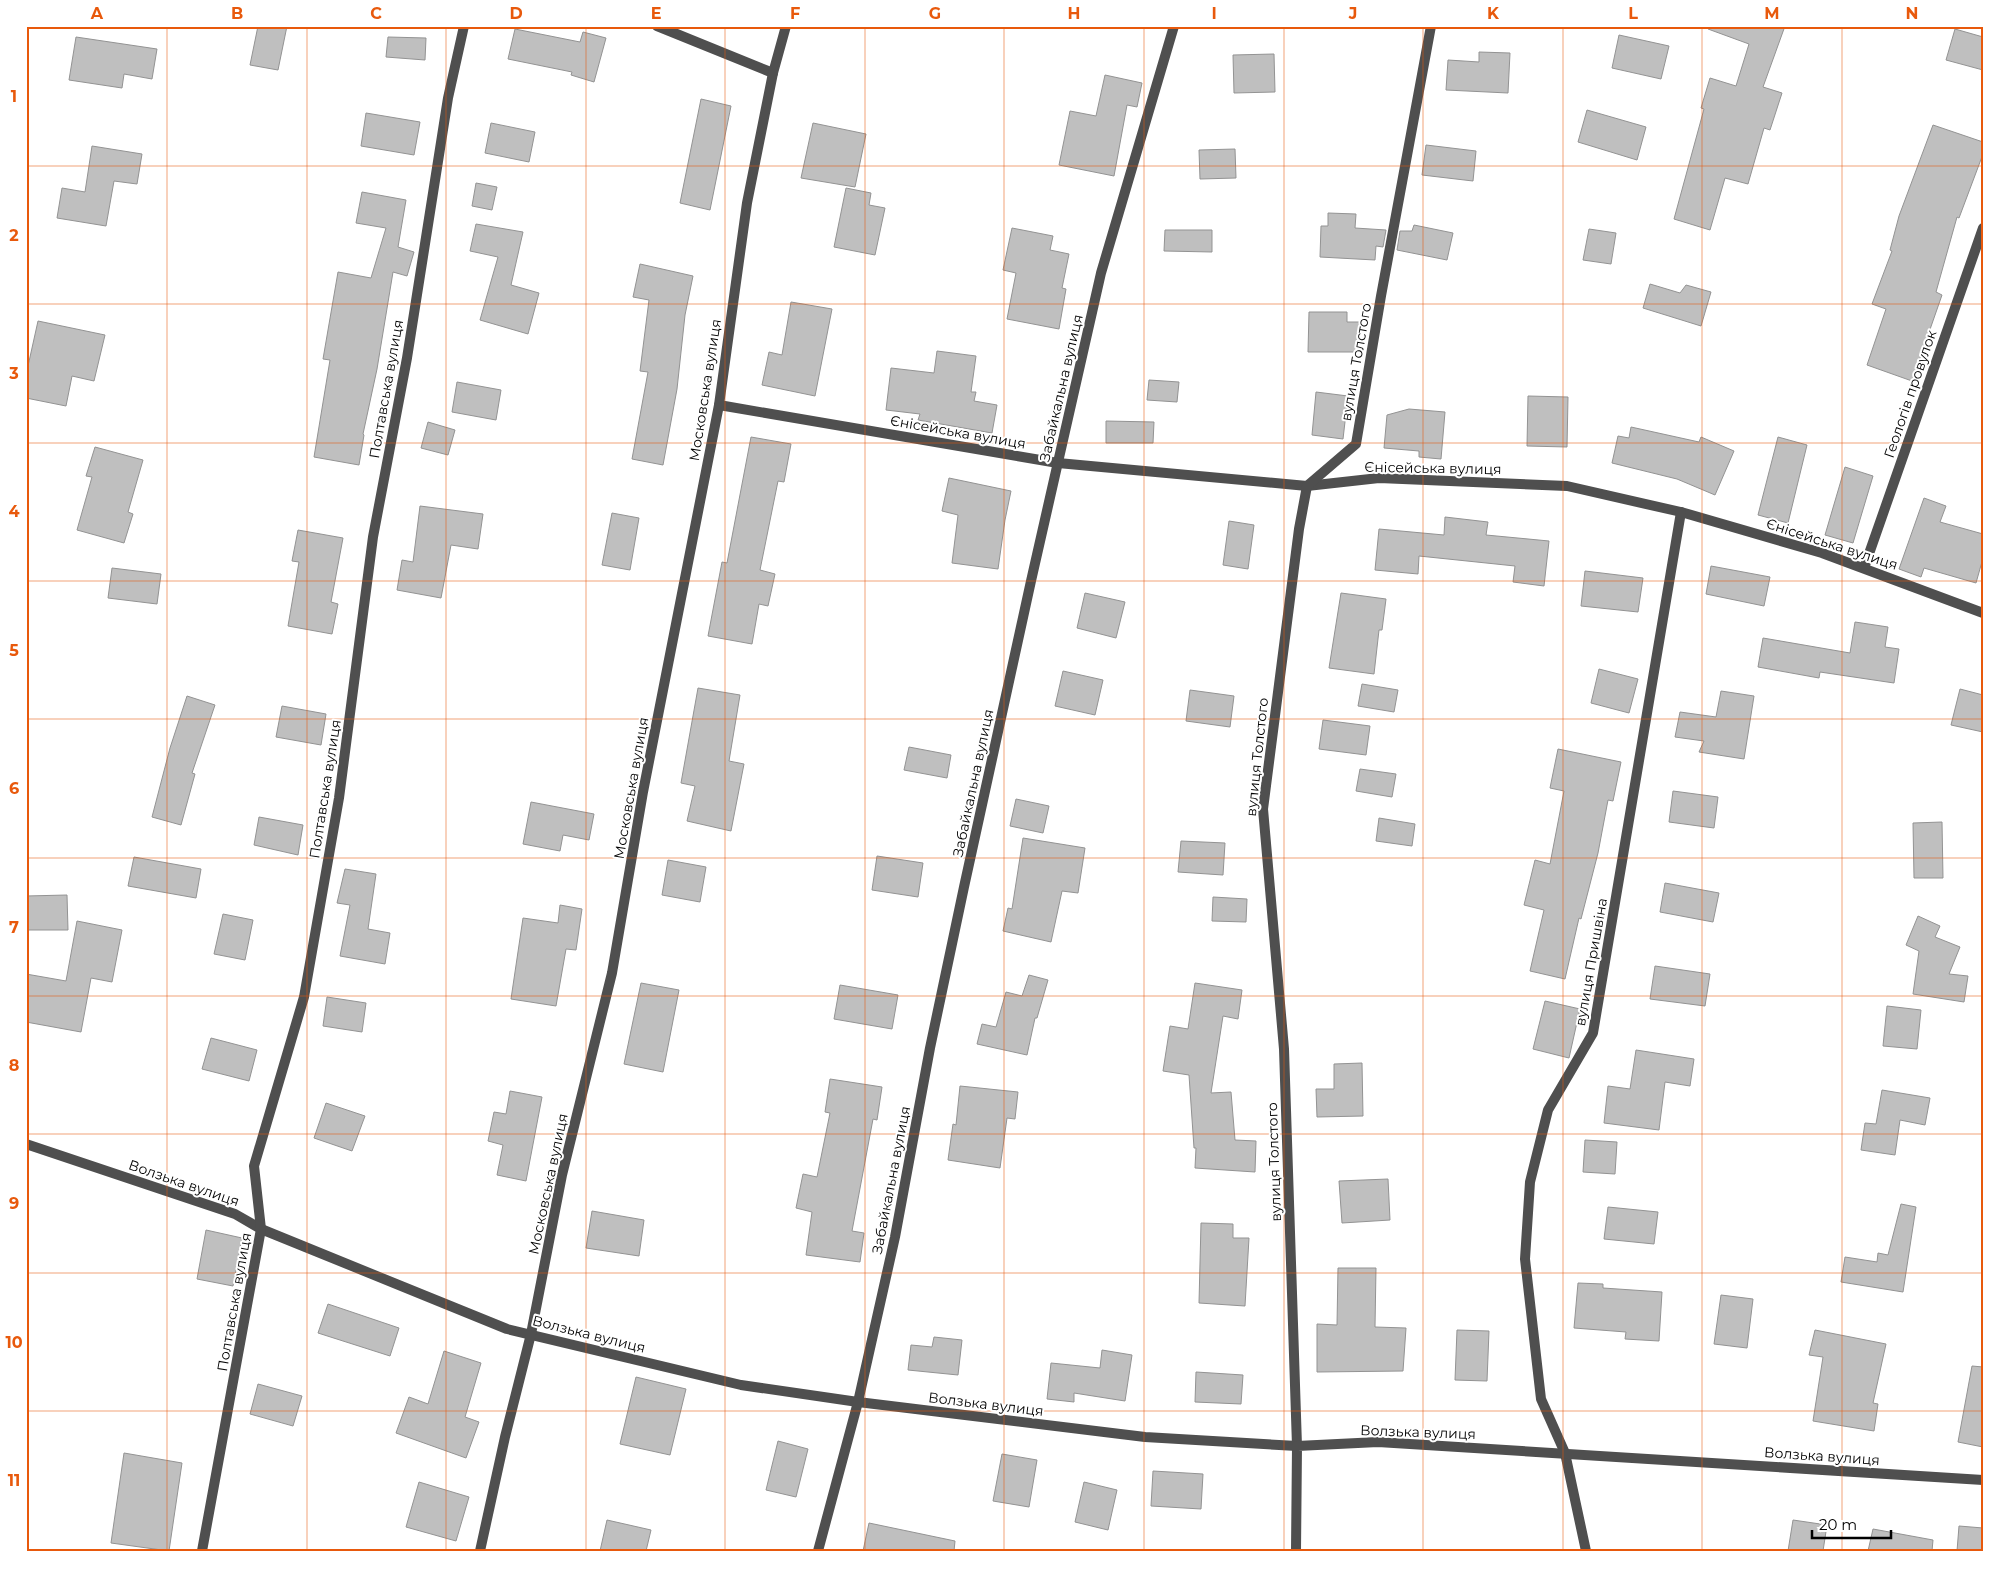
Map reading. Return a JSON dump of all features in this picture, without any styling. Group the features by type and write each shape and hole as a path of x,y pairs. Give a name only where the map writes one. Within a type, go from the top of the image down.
{"street":[{"name":"Полтавська вулиця","path":"202,1551 261,1229 254,1166 304,998 339,798 373,537 407,358 448,98 464,26"},
{"path":"657,26 773,73"},
{"name":"Московська вулиця","path":"480,1551 531,1334 562,1175 612,973 643,792 719,405 747,203 773,73 786,26"},
{"name":"Забайкальна вулиця","path":"818,1551 858,1402 895,1237 930,1048 962,896 1101,274 1174,26"},
{"name":"вулиця Толстого","path":"1296,1551 1297,1446 1284,1049 1263,809 1299,529 1307,486 1356,444 1381,296 1431,26"},
{"name":"Геологів провулок","path":"1864,568 1983,228"},
{"name":"Єнісейська вулиця","path":"719,405 1058,463 1307,486 1378,478 1567,486 1681,512 1822,553 1983,613"},
{"name":"вулиця Пришвіна","path":"1586,1551 1565,1453 1541,1399 1525,1259 1530,1182 1548,1110 1593,1033 1681,512"},
{"name":"Волзька вулиця","path":"26,1144 235,1214 261,1229 507,1329 741,1385 858,1402 1145,1437 1297,1446 1378,1442 1983,1480"}],"building":[{"path":"258,26 287,26 278,70 250,65"},
{"path":"1709,26 1785,26 1763,87 1782,93 1770,130 1764,128 1748,184 1725,178 1710,230 1674,219 1704,109 1701,108 1710,78 1736,86 1749,44 1708,29"},
{"path":"515,29 580,42 583,32 606,38 594,82 571,75 572,72 508,59"},
{"path":"1955,29 1983,37 1983,70 1946,60"},
{"path":"1619,35 1669,46 1661,79 1612,68"},
{"path":"76,37 157,49 152,79 124,74 122,88 69,80"},
{"path":"388,37 426,38 425,60 386,57"},
{"path":"1479,52 1510,53 1508,93 1446,90 1448,60 1479,62"},
{"path":"1274,54 1275,92 1234,93 1233,55"},
{"path":"1105,75 1142,83 1137,107 1127,105 1114,176 1059,165 1070,111 1096,116"},
{"path":"701,99 731,106 710,210 680,203"},
{"path":"1587,110 1646,127 1637,160 1578,142"},
{"path":"366,113 420,122 414,155 361,146"},
{"path":"491,123 535,132 529,162 485,153"},
{"path":"813,123 866,134 855,187 801,178"},
{"path":"1933,125 1983,142 1983,154 1959,218 1957,217 1936,292 1942,295 1912,381 1867,365 1886,309 1872,304 1892,251 1890,250 1899,216"},
{"path":"1426,145 1476,151 1473,181 1422,175"},
{"path":"92,146 142,154 137,184 114,181 106,226 57,218 62,188 85,192"},
{"path":"1235,149 1236,178 1200,179 1199,150"},
{"path":"476,183 497,187 492,210 472,206"},
{"path":"846,188 871,193 869,205 885,208 875,255 834,247"},
{"path":"362,192 406,200 398,247 414,252 407,276 393,272 359,465 314,457 330,360 323,359 338,272 371,278 386,228 356,223"},
{"path":"1328,213 1356,214 1355,228 1386,230 1383,247 1376,246 1375,260 1320,257 1321,226 1328,226"},
{"path":"476,224 523,232 511,285 539,293 528,334 480,320 498,257 470,251"},
{"path":"1414,225 1453,233 1447,260 1397,250 1400,231 1412,231"},
{"path":"1012,228 1053,236 1050,250 1069,254 1062,288 1066,289 1059,329 1007,319 1016,273 1003,270"},
{"path":"1589,229 1616,233 1611,264 1583,260"},
{"path":"1165,230 1212,230 1212,252 1164,251"},
{"path":"640,264 693,276 685,315 677,389 663,465 632,459 648,372 640,371 649,300 633,297"},
{"path":"1650,284 1680,293 1686,285 1711,292 1701,326 1643,308"},
{"path":"791,302 832,309 815,396 762,385 769,352 782,355"},
{"path":"1309,312 1347,312 1347,322 1359,322 1359,352 1308,352"},
{"path":"38,321 105,335 94,381 72,376 66,406 26,398 26,375"},
{"path":"937,351 976,356 971,392 976,392 974,401 997,405 992,433 918,420 920,414 886,410 891,368 934,373"},
{"path":"1149,380 1179,382 1177,402 1147,400"},
{"path":"457,382 501,390 496,420 452,412"},
{"path":"1316,392 1348,396 1343,439 1312,435"},
{"path":"1528,396 1568,397 1567,447 1527,446"},
{"path":"1409,409 1445,412 1441,459 1419,457 1419,451 1384,448 1387,415"},
{"path":"1106,421 1154,422 1153,443 1106,443"},
{"path":"428,422 455,430 448,455 421,448"},
{"path":"1631,427 1699,442 1701,437 1734,451 1715,495 1677,479 1612,463 1618,436 1629,438"},
{"path":"751,437 791,444 784,482 778,481 760,570 775,574 768,606 759,604 752,644 708,636 722,562 727,563"},
{"path":"1778,437 1807,445 1788,523 1758,515"},
{"path":"95,447 143,460 128,512 133,514 124,543 77,530 92,477 86,476"},
{"path":"1845,467 1873,476 1853,543 1825,535"},
{"path":"949,478 1011,491 998,569 952,563 958,515 942,511"},
{"path":"1924,498 1946,506 1940,522 1983,534 1983,558 1976,583 1924,568 1921,577 1899,569"},
{"path":"420,506 483,514 478,549 451,545 441,598 397,590 402,560 413,562"},
{"path":"612,513 639,518 630,570 602,565"},
{"path":"1445,517 1488,522 1486,535 1549,541 1544,586 1513,582 1515,566 1419,556 1418,574 1375,570 1379,529 1444,535"},
{"path":"1229,521 1254,525 1248,569 1223,565"},
{"path":"298,530 343,538 331,602 338,604 332,634 288,626 299,562 292,561"},
{"path":"1711,566 1770,577 1764,606 1706,594"},
{"path":"112,568 161,574 157,604 108,598"},
{"path":"1585,571 1643,578 1638,612 1581,606"},
{"path":"1085,593 1125,602 1116,638 1077,628"},
{"path":"1341,593 1386,599 1382,630 1379,630 1374,674 1329,668"},
{"path":"1855,622 1888,627 1885,647 1899,649 1894,683 1820,672 1819,678 1758,667 1763,638 1850,653"},
{"path":"1599,669 1638,679 1629,713 1591,703"},
{"path":"1063,671 1103,680 1095,715 1055,706"},
{"path":"1362,684 1398,690 1394,712 1358,706"},
{"path":"698,688 740,695 729,761 744,764 731,831 687,821 695,786 681,783"},
{"path":"1960,689 1983,695 1983,732 1951,725"},
{"path":"1190,690 1234,696 1230,727 1186,721"},
{"path":"1721,691 1754,696 1744,759 1699,752 1704,741 1675,737 1680,712 1716,717"},
{"path":"187,696 215,705 192,773 195,774 181,825 152,817 170,748"},
{"path":"282,706 326,714 321,745 276,737"},
{"path":"1323,720 1370,726 1366,755 1319,749"},
{"path":"909,747 951,755 947,778 904,770"},
{"path":"1558,749 1621,762 1613,801 1608,800 1598,853 1581,919 1579,918 1565,979 1530,971 1544,910 1524,905 1535,860 1550,864 1564,791 1550,788"},
{"path":"1360,769 1396,774 1392,797 1356,791"},
{"path":"1673,791 1718,797 1714,828 1669,822"},
{"path":"1016,799 1049,806 1043,833 1010,826"},
{"path":"531,802 594,814 589,840 563,835 560,851 523,844"},
{"path":"259,817 303,825 298,855 254,845"},
{"path":"1379,818 1415,824 1412,846 1376,841"},
{"path":"1942,822 1943,878 1914,878 1913,823"},
{"path":"1023,838 1085,848 1078,893 1062,891 1051,942 1003,931 1008,908 1012,909"},
{"path":"1181,841 1225,843 1223,875 1178,872"},
{"path":"877,856 923,863 918,897 872,890"},
{"path":"134,857 201,869 196,898 128,886"},
{"path":"668,860 706,867 700,902 662,895"},
{"path":"345,869 376,874 368,929 390,933 385,964 340,956 350,905 337,903"},
{"path":"1665,883 1719,893 1713,922 1660,912"},
{"path":"67,895 68,930 26,930 26,896"},
{"path":"1213,897 1247,899 1246,922 1212,921"},
{"path":"560,905 582,909 576,950 566,949 556,1006 511,999 523,918 558,923"},
{"path":"223,914 253,920 245,960 214,954"},
{"path":"1918,916 1940,926 1935,937 1960,947 1949,974 1968,976 1964,1002 1913,994 1919,951 1906,945"},
{"path":"77,921 122,930 112,982 91,978 81,1032 26,1022 26,974 66,981"},
{"path":"1655,966 1710,974 1705,1006 1650,999"},
{"path":"1029,975 1048,980 1037,1018 1035,1018 1027,1055 977,1044 982,1024 996,1027 1006,992 1022,996"},
{"path":"641,983 679,990 663,1072 624,1064"},
{"path":"1195,983 1242,990 1238,1019 1223,1016 1211,1093 1231,1092 1235,1140 1256,1141 1255,1172 1195,1168 1196,1148 1194,1148 1189,1075 1163,1071 1170,1026 1188,1029"},
{"path":"840,985 898,995 892,1029 834,1019"},
{"path":"327,997 366,1003 362,1032 323,1026"},
{"path":"1545,1001 1580,1009 1569,1058 1533,1049"},
{"path":"1887,1006 1921,1010 1917,1049 1883,1046"},
{"path":"211,1038 257,1050 249,1081 202,1069"},
{"path":"1636,1050 1694,1059 1690,1086 1665,1082 1659,1130 1604,1123 1608,1086 1630,1089"},
{"path":"1362,1063 1363,1116 1317,1117 1316,1089 1334,1089 1334,1064"},
{"path":"830,1079 882,1087 877,1120 873,1119 852,1231 864,1233 860,1262 806,1255 812,1212 796,1208 803,1174 817,1177 830,1113 825,1112"},
{"path":"960,1086 1018,1092 1015,1119 1007,1118 1000,1168 948,1160 953,1124 956,1125"},
{"path":"1882,1090 1930,1098 1925,1125 1900,1120 1895,1155 1861,1150 1865,1123 1876,1124"},
{"path":"510,1091 542,1097 526,1181 497,1175 503,1145 488,1141 494,1112 506,1114"},
{"path":"326,1103 365,1116 352,1151 314,1138"},
{"path":"1585,1140 1617,1142 1615,1174 1583,1172"},
{"path":"1388,1179 1390,1220 1342,1223 1339,1181"},
{"path":"1901,1204 1916,1207 1903,1292 1841,1282 1845,1257 1877,1262 1878,1253 1888,1255"},
{"path":"1608,1207 1658,1212 1654,1244 1604,1239"},
{"path":"592,1211 644,1220 639,1256 586,1248"},
{"path":"1201,1223 1233,1224 1233,1238 1249,1238 1245,1306 1199,1303"},
{"path":"206,1230 242,1238 233,1286 197,1279"},
{"path":"1338,1268 1376,1268 1375,1327 1406,1328 1403,1371 1317,1372 1317,1324 1337,1325"},
{"path":"1578,1283 1603,1284 1603,1288 1662,1292 1659,1341 1625,1339 1626,1332 1574,1328"},
{"path":"1721,1295 1753,1299 1747,1348 1714,1344"},
{"path":"328,1304 399,1328 390,1356 318,1333"},
{"path":"1457,1330 1489,1331 1487,1381 1455,1380"},
{"path":"1815,1330 1886,1344 1873,1403 1878,1404 1874,1431 1813,1421 1823,1357 1809,1355"},
{"path":"934,1337 962,1340 958,1375 908,1370 911,1345 932,1347"},
{"path":"1102,1350 1132,1355 1125,1401 1074,1393 1074,1402 1047,1399 1051,1363 1100,1368"},
{"path":"444,1351 481,1363 465,1417 479,1422 466,1458 396,1433 409,1397 428,1404"},
{"path":"1972,1366 1983,1367 1983,1447 1958,1442"},
{"path":"1196,1372 1243,1375 1241,1404 1195,1402"},
{"path":"636,1377 686,1389 670,1455 620,1444"},
{"path":"258,1384 302,1396 293,1426 250,1414"},
{"path":"778,1441 808,1449 796,1497 766,1490"},
{"path":"124,1453 182,1463 169,1551 111,1543"},
{"path":"1002,1454 1037,1460 1029,1507 993,1501"},
{"path":"1153,1471 1203,1474 1201,1509 1151,1506"},
{"path":"419,1482 469,1497 456,1541 406,1527"},
{"path":"1084,1482 1117,1490 1108,1530 1075,1522"},
{"path":"607,1520 651,1530 646,1551 600,1551"},
{"path":"1793,1520 1827,1525 1823,1551 1788,1551"},
{"path":"869,1523 955,1541 954,1551 863,1551"},
{"path":"1959,1526 1983,1528 1983,1551 1957,1551"},
{"path":"1873,1529 1933,1540 1932,1551 1868,1551"}]}
